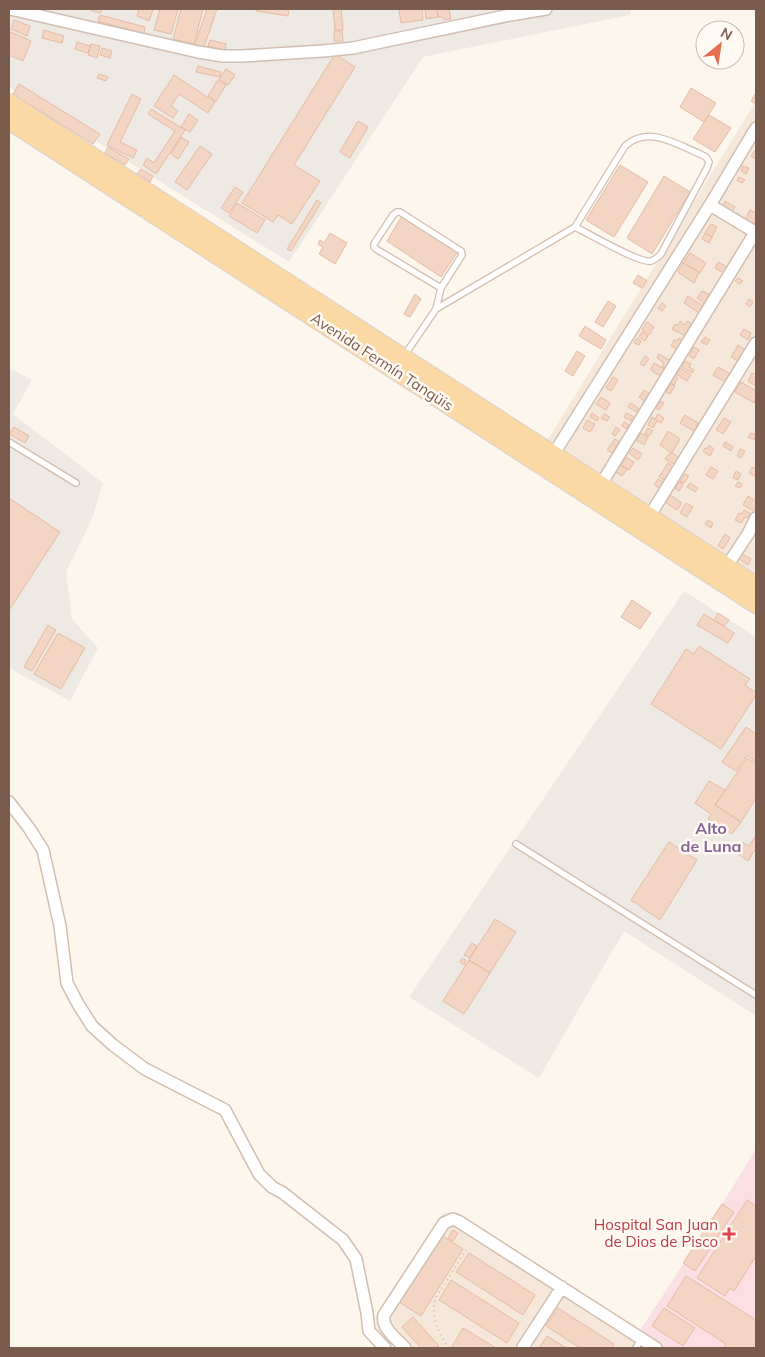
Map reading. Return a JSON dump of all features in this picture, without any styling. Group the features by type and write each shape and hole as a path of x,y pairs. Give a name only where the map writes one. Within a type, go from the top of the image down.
{"main road":[{"name":"Avenida Fermín Tangüis","path":"9,103 119,183 722,573 756,586"},
{"name":"Avenida Fermín Tangüis","path":"9,120 119,183 403,358 649,517 722,573 756,604"}],"street":[{"path":"10,9 179,48 223,56 242,56 352,48 546,9"},
{"path":"553,455 756,128"},
{"path":"600,486 756,232 710,204"},
{"path":"649,517 756,343"},
{"path":"722,573 748,534 756,518"},
{"path":"9,802 43,850 60,926 67,983 92,1026 139,1065 225,1110 259,1174 272,1187 283,1193 343,1240 350,1249 356,1259 369,1331 385,1348"},
{"path":"405,1348 385,1326 384,1315 444,1223 453,1218 562,1287 639,1344 656,1348"},
{"path":"523,1347 562,1287"}],"lane":[{"path":"436,309 575,227 625,146 630,142 638,138 657,136 700,154 706,157 709,162 661,254 653,261 645,262 575,227"},
{"path":"403,358 436,309 441,288 462,255 461,251 400,212 397,212 393,215 374,244 374,247 376,250 441,288"},
{"path":"9,442 76,484"},
{"path":"516,844 756,995"}],"path":[{"path":"449,1348 441,1336 436,1323 435,1298 466,1250"}],"shaded area":[{"path":"9,9 631,9 630,15 423,57 289,262 9,87"},
{"path":"756,101 756,576 547,441"},
{"path":"9,368 32,380 13,414 103,483 92,519 66,572 72,619 98,648 70,701 9,667"},
{"path":"684,591 756,637 756,1016 624,931 539,1078 409,997"},
{"name":"Hospital San Juan de Dios de Pisco","path":"756,1149 756,1348 665,1348 639,1332"},
{"path":"444,1212 649,1348 395,1348 377,1329 375,1317"}],"building":[{"path":"87,9 102,9 100,13"},
{"path":"139,9 153,9 149,21 137,16"},
{"path":"160,9 178,9 171,34 154,30"},
{"path":"181,9 203,9 194,44 173,39"},
{"path":"207,9 217,9 204,47 195,44"},
{"path":"257,9 289,9 288,16 256,11"},
{"path":"333,9 341,9 343,30 335,30"},
{"path":"422,9 423,20 401,23 399,10"},
{"path":"425,9 437,9 438,17 426,19"},
{"path":"437,9 449,9 451,19 444,20 443,17 438,17"},
{"path":"100,15 145,27 144,34 98,21"},
{"path":"14,20 30,26 27,36 11,29"},
{"path":"44,30 64,36 62,43 42,38"},
{"path":"334,31 342,31 343,41 334,41"},
{"path":"11,32 31,41 23,61 9,55 9,37"},
{"path":"210,40 226,44 225,50 208,46"},
{"path":"77,42 90,46 88,53 75,49"},
{"path":"91,44 100,46 97,58 88,55"},
{"path":"102,48 112,51 110,58 100,55"},
{"path":"335,54 355,67 294,165 320,181 292,224 278,215 273,222 242,203"},
{"path":"198,66 221,72 220,77 196,72"},
{"path":"226,69 235,75 228,85 219,79"},
{"path":"99,74 108,77 106,81 97,78"},
{"path":"174,75 215,102 208,113 179,94 171,106 178,111 173,118 154,106"},
{"path":"218,80 226,85 216,101 208,96"},
{"path":"19,84 100,134 93,144 13,94"},
{"path":"691,88 716,103 704,122 680,107"},
{"path":"756,93 756,104 751,101"},
{"path":"132,94 141,99 120,142 137,150 133,158 107,145"},
{"path":"151,109 185,130 156,174 143,165 147,158 154,163 175,131 148,114"},
{"path":"189,114 198,120 190,132 181,127"},
{"path":"709,115 731,128 715,152 693,139"},
{"path":"358,121 368,127 350,158 340,152"},
{"path":"181,137 189,142 178,159 171,154"},
{"path":"200,146 212,154 187,190 175,182"},
{"path":"108,147 129,159 125,165 105,153"},
{"path":"756,149 756,159 751,156"},
{"path":"620,165 648,182 614,237 586,220"},
{"path":"743,166 749,168 746,174 741,171"},
{"path":"141,169 153,176 150,182 137,174"},
{"path":"664,176 690,192 652,254 627,238"},
{"path":"739,177 745,180 742,183 737,180"},
{"path":"235,187 243,192 229,213 221,208"},
{"path":"317,200 321,203 291,251 287,249"},
{"path":"725,201 735,207 732,212 723,206"},
{"path":"237,203 265,220 257,233 229,216"},
{"path":"750,210 756,213 754,225 745,219"},
{"path":"402,216 458,251 441,277 387,241"},
{"path":"711,224 717,227 712,237 705,233"},
{"path":"330,233 347,243 335,264 319,254 323,247 318,244 320,240 324,243"},
{"path":"705,233 712,237 709,243 702,239"},
{"path":"690,253 706,263 700,273 683,263"},
{"path":"718,262 727,267 724,273 715,268"},
{"path":"683,263 699,272 694,283 678,272"},
{"path":"638,275 647,281 642,288 633,283"},
{"path":"738,278 743,281 740,284 735,281"},
{"path":"702,291 709,294 704,304 697,298"},
{"path":"415,294 421,299 410,317 404,314"},
{"path":"688,296 703,306 699,313 684,303"},
{"path":"749,299 753,302 750,307 746,304"},
{"path":"608,301 616,306 603,327 595,322"},
{"path":"662,303 666,306 662,311 658,308"},
{"path":"680,321 685,325 687,321 694,325 687,337 672,329"},
{"path":"647,322 654,327 649,335 642,330"},
{"path":"585,326 606,340 601,349 579,336"},
{"path":"744,329 751,333 748,340 740,335"},
{"path":"642,332 648,336 645,341 639,337"},
{"path":"705,337 710,340 707,345 701,342"},
{"path":"637,338 641,341 639,345 634,343"},
{"path":"679,338 685,342 680,351 671,346 674,340 677,341"},
{"path":"738,345 747,351 740,362 731,357"},
{"path":"694,347 699,350 694,359 689,356"},
{"path":"577,351 585,356 573,376 565,371"},
{"path":"659,354 672,362 667,369 662,367 664,363 657,358"},
{"path":"645,356 649,359 644,366 640,364"},
{"path":"685,361 691,364 689,367 694,370 692,373 682,367"},
{"path":"654,363 666,370 662,377 652,371"},
{"path":"718,367 732,375 727,383 713,375"},
{"path":"680,368 691,375 687,381 676,374"},
{"path":"752,373 756,375 756,386 748,381"},
{"path":"674,376 678,378 674,385 670,383"},
{"path":"613,377 618,380 611,391 606,388"},
{"path":"741,382 756,391 754,403 735,392"},
{"path":"671,384 675,386 670,394 666,392"},
{"path":"644,390 649,393 644,401 639,397"},
{"path":"601,397 610,403 606,410 596,404"},
{"path":"661,401 664,403 659,410 656,408"},
{"path":"631,403 638,408 636,412 628,407"},
{"path":"592,413 599,418 597,421 590,417"},
{"path":"626,413 633,416 631,421 624,417"},
{"path":"604,414 610,417 607,421 601,418"},
{"path":"658,414 664,418 661,423 655,419"},
{"path":"685,415 698,423 696,426 700,428 697,433 680,423"},
{"path":"652,417 657,421 653,428 648,425"},
{"path":"724,418 731,422 723,434 716,430"},
{"path":"587,420 595,424 590,432 583,428"},
{"path":"624,422 629,425 627,429 622,426"},
{"path":"14,427 29,436 25,443 9,434"},
{"path":"616,427 620,430 615,436 612,434"},
{"path":"648,428 653,431 649,436 645,434"},
{"path":"668,431 680,439 672,453 660,445"},
{"path":"641,433 648,437 644,445 636,440"},
{"path":"751,433 756,435 754,440 748,437"},
{"path":"615,439 619,442 612,453 607,450"},
{"path":"725,442 733,447 731,451 723,446"},
{"path":"709,445 714,449 710,456 703,451"},
{"path":"633,448 642,454 638,460 629,453"},
{"path":"740,449 745,451 741,458 737,456"},
{"path":"672,453 680,458 675,465 665,459"},
{"path":"626,457 634,462 629,470 621,465"},
{"path":"668,463 673,467 664,480 659,477"},
{"path":"620,465 627,469 622,476 616,472"},
{"path":"711,467 718,471 713,479 706,475"},
{"path":"752,467 756,469 755,476 749,473"},
{"path":"736,471 741,474 738,480 733,478"},
{"path":"685,474 689,476 684,483 680,481"},
{"path":"658,479 663,482 659,488 654,485"},
{"path":"679,482 683,484 679,491 675,488"},
{"path":"738,482 742,484 740,488 735,486"},
{"path":"690,483 698,488 695,492 687,487"},
{"path":"670,495 682,503 677,510 665,502"},
{"path":"748,496 756,501 756,512 743,505"},
{"path":"9,498 60,532 10,609 9,608"},
{"path":"686,503 693,507 687,517 680,513"},
{"path":"744,510 750,513 747,518 745,517 741,523 735,520 739,513 742,514"},
{"path":"708,520 713,523 711,528 705,524"},
{"path":"725,534 730,538 723,549 718,546"},
{"path":"739,552 751,559 748,565 736,557"},
{"path":"632,600 651,613 640,629 621,617"},
{"path":"718,613 729,620 724,626 714,620"},
{"path":"704,614 734,633 728,643 697,625"},
{"path":"48,625 56,630 32,671 24,667"},
{"path":"58,633 85,648 61,689 34,674"},
{"path":"699,646 750,679 745,685 756,693 721,749 651,704 686,649 694,654"},
{"path":"746,727 756,734 756,762 747,755 736,771 722,762"},
{"path":"747,758 756,764 756,798 741,822 715,805"},
{"path":"709,781 725,790 715,805 741,822 732,834 708,819 711,814 695,803"},
{"path":"756,835 756,848 748,861 735,852 742,842 749,846"},
{"path":"669,842 697,860 660,920 631,900"},
{"path":"495,919 516,932 490,973 469,960"},
{"path":"472,943 477,946 469,958 464,955"},
{"path":"462,958 466,960 464,965 460,962"},
{"path":"469,960 490,973 464,1014 443,1001"},
{"path":"747,1200 756,1206 756,1256 734,1291 730,1288 725,1296 697,1278"},
{"path":"722,1204 734,1212 695,1271 683,1263"},
{"path":"453,1230 458,1233 453,1241 448,1238"},
{"path":"441,1235 463,1249 421,1316 399,1302"},
{"path":"469,1253 535,1295 523,1315 456,1272"},
{"path":"686,1276 756,1320 756,1348 723,1348 726,1344 667,1306"},
{"path":"451,1280 519,1323 507,1343 439,1300"},
{"path":"558,1308 614,1344 611,1348 580,1348 546,1326"},
{"path":"664,1308 695,1328 683,1346 652,1326"},
{"path":"413,1317 439,1346 437,1348 421,1348 402,1327"},
{"path":"463,1328 496,1348 451,1348"},
{"path":"547,1336 566,1348 539,1348"}],"place":[{"name":"Hospital San Juan de Dios de Pisco","path":"729,1234"}],"district":[{"name":"Alto de Luna","path":"711,837"}]}
